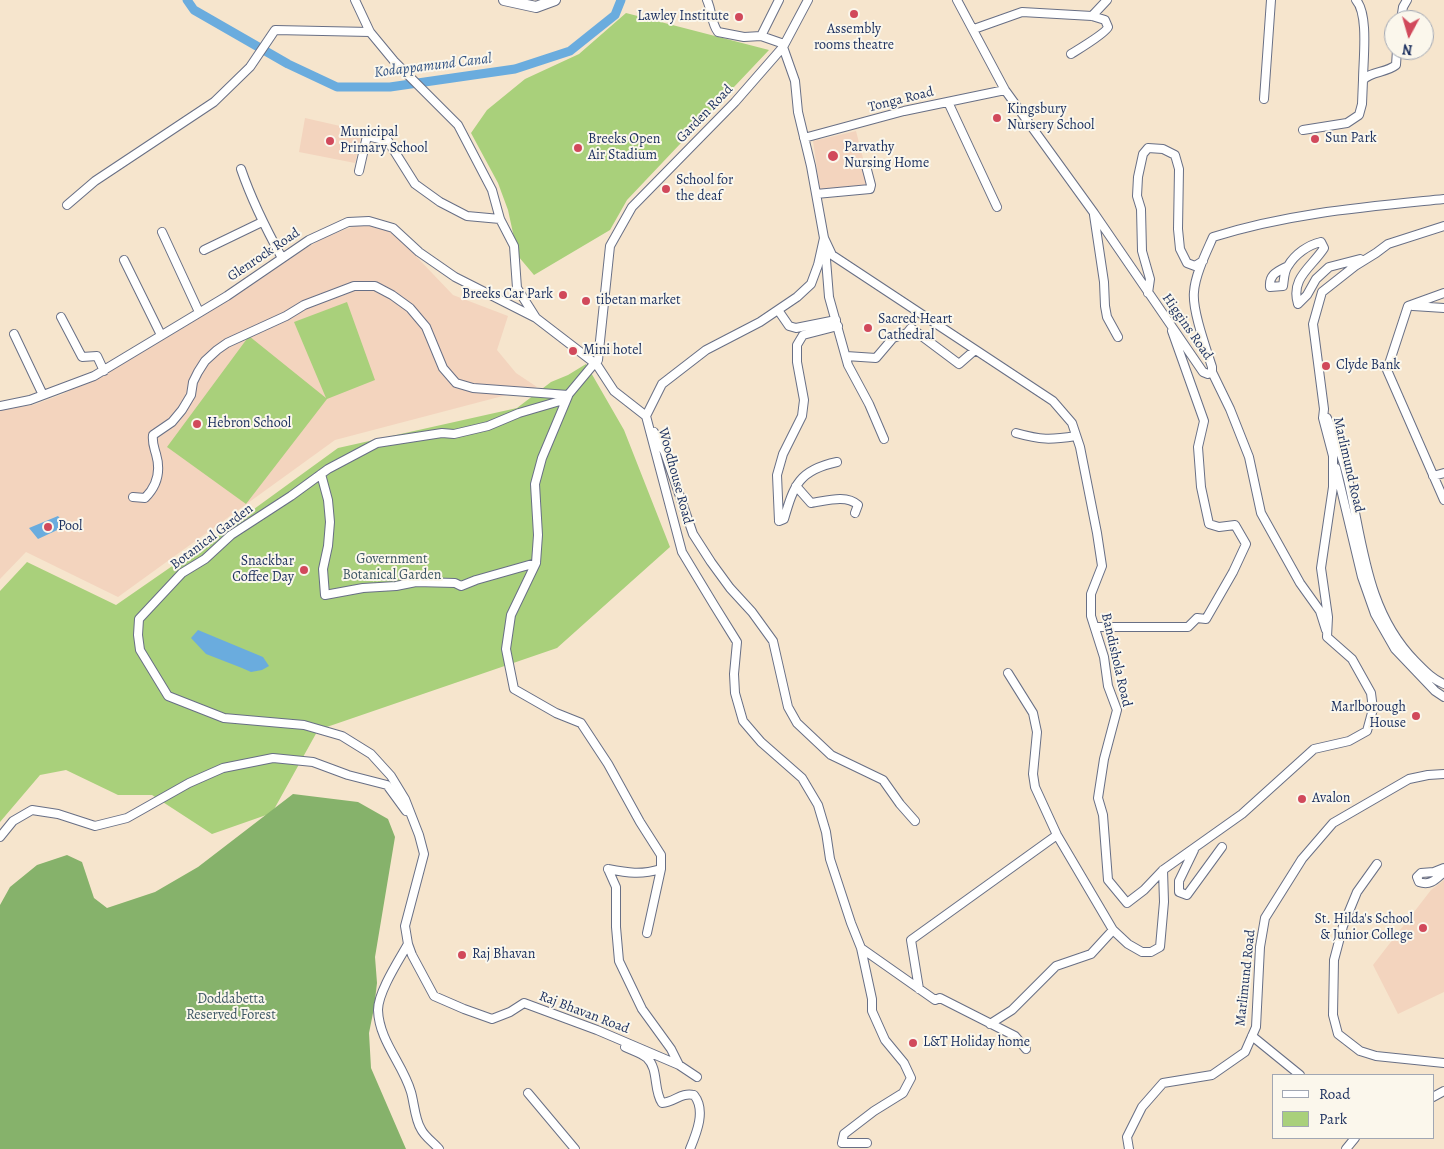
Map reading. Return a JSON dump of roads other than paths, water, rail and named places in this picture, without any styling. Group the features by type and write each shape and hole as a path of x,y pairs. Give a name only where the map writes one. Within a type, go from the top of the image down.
{"main road":[{"path":"504,0 536,7 555,0"}],"street":[{"path":"355,0 370,32 394,61 458,125 492,190 500,219 514,246 517,288 536,318 595,363"},
{"path":"707,0 711,10 713,27 718,32 744,37 761,36 783,45"},
{"path":"761,36 779,0"},
{"name":"Garden Road","path":"595,363 610,246 632,207 735,102 783,45 808,0"},
{"name":"Higgins Road","path":"957,0 1005,90 1094,213 1203,372 1208,374 1212,372 1198,319 1194,292 1203,261 1213,238 1249,226 1304,214 1444,199"},
{"path":"1092,16 1107,0"},
{"path":"1264,99 1271,0"},
{"path":"1303,130 1347,123 1359,115 1362,104 1363,21 1360,4 1356,0"},
{"path":"974,29 1022,12 1092,16 1105,20 1108,24 1107,30 1071,54"},
{"path":"67,206 95,181 214,102 250,67 275,30 370,32"},
{"name":"Bandishola Road","path":"783,45 795,81 798,112 824,238 832,255 1053,401 1072,423 1080,447 1096,523 1102,566 1091,594 1092,616 1104,657 1108,686 1117,710 1104,760 1098,798 1103,815 1108,880 1127,903 1144,890 1164,870 1242,814 1314,749 1349,741 1367,731 1373,708 1371,693 1352,659 1328,637"},
{"path":"1363,80 1366,76 1390,70 1396,65 1396,60"},
{"name":"Tonga Road","path":"804,138 904,111 1005,90"},
{"path":"948,102 997,207"},
{"path":"359,170 367,136 388,142 415,184 440,202 467,216 500,219"},
{"path":"1148,293 1150,279 1142,251 1141,209 1137,196 1138,177 1143,154 1148,148 1163,149 1175,154 1179,169 1178,228 1180,249 1187,263 1195,266 1203,261"},
{"path":"816,194 870,189 871,185 866,166"},
{"path":"242,170 262,222 282,258"},
{"path":"1094,213 1104,282 1105,306 1118,338"},
{"name":"Glenrock Road","path":"1,406 30,400 94,376 227,296 309,240 348,222 369,221 393,228 419,252 455,277 536,318"},
{"path":"204,250 262,222"},
{"name":"Marlimund Road","path":"1444,226 1388,244 1376,254 1355,266 1322,292 1313,324 1324,409 1323,418 1362,577 1375,614 1395,649 1435,691 1444,697"},
{"path":"162,232 199,312"},
{"path":"824,238 818,265 811,284 797,297 760,322 706,350 662,384 646,416 665,453 693,534 730,588 752,612 773,641 788,708 797,723 831,756 883,780 915,821"},
{"path":"824,238 829,297 848,365 869,404 884,439"},
{"path":"1286,267 1309,245 1321,242 1324,248 1306,269 1298,284 1295,294 1298,304 1307,295 1316,279 1329,267 1376,254"},
{"path":"124,260 161,335"},
{"path":"133,497 145,498 158,479 158,460 152,443 153,435 172,422 182,410 191,395 194,382 205,361 227,343 286,316 304,305 354,286 375,286 410,308 426,327 443,368 456,383 473,388 568,395"},
{"path":"1408,306 1444,293"},
{"path":"1408,306 1444,308"},
{"path":"1408,306 1387,370 1444,500"},
{"path":"778,310 789,326 796,328 837,323"},
{"path":"61,317 82,357 97,356 104,370"},
{"path":"837,323 803,335 797,345 797,362 804,400 802,416 783,454 777,475 779,521 784,519 798,482 815,468 837,462"},
{"path":"1095,627 1188,627 1197,618 1206,618 1233,572 1246,544 1235,525 1219,527 1209,524 1201,487 1198,447 1204,420 1170,324"},
{"path":"846,356 876,358 893,338 907,333 911,328 959,364 975,350"},
{"path":"14,334 44,395"},
{"name":"Botanical Garden","path":"304,725 224,718 168,696 140,650 139,620 182,573 205,559 231,534 291,496 328,468 377,443 442,433 454,434 488,426 560,401 568,395 595,363"},
{"name":"Woodhouse Road","path":"595,363 614,391 646,416 682,552 737,642 734,674 735,693 743,721 761,742 802,778 818,805 826,832 830,859 861,948 872,999 872,1011 885,1040 904,1063 911,1078 903,1092 844,1134 842,1142 867,1143"},
{"path":"1212,372 1230,409 1249,457 1262,513 1300,583 1320,611 1328,637"},
{"name":"Botanical Garden","path":"536,563 538,535 535,484 542,458 568,395"},
{"path":"1324,409 1348,477 1368,578 1380,609 1401,646 1433,679 1444,684"},
{"path":"1016,433 1036,439 1050,440 1076,436"},
{"path":"1328,637 1328,617 1321,568 1333,487 1333,454"},
{"path":"1434,476 1444,473"},
{"path":"321,474 328,500 330,522 328,546 323,569 325,596 363,588 396,586 416,582 455,582 461,586 536,563"},
{"path":"796,486 811,504 840,499 853,500 858,505 855,512"},
{"path":"536,563 511,615 506,649 514,689 556,713 581,723 608,764 640,822 661,855 661,869 646,933"},
{"path":"1008,673 1033,713 1037,732 1033,774 1035,787 1057,835 1113,930 1128,944 1142,952 1151,952 1160,947 1164,902 1164,870"},
{"name":"Raj Bhavan Road","path":"304,725 342,736 371,754 392,776 405,800 424,854 405,926 412,955 434,996 492,1019 510,1012 524,1003 597,1030 679,1065 697,1077"},
{"path":"0,837 13,821 32,810 58,814 95,826 127,818 189,783 223,768 272,758 313,762 348,775 387,785 413,821"},
{"name":"Marlimund Road","path":"1128,1149 1127,1137 1142,1107 1163,1083 1212,1075 1245,1052 1256,1027 1260,947 1265,918 1302,860 1334,823 1409,780 1428,775 1444,774"},
{"path":"919,990 911,940 1057,835"},
{"path":"1195,848 1179,882 1179,892 1187,895 1222,847"},
{"path":"1377,864 1357,892 1343,926 1334,960 1333,1015 1338,1034 1360,1051 1376,1056 1444,1063"},
{"path":"661,869 646,874 608,869 616,887 616,927 619,961 642,1009 671,1048 679,1065"},
{"path":"990,1024 1012,1010 1056,966 1091,954 1113,930"},
{"path":"408,944 385,985 378,1008 380,1025 385,1039 411,1090 420,1129 439,1149"},
{"path":"861,948 934,1000 940,998 1015,1036 1026,1049"},
{"path":"597,1030 607,1040 647,1058 654,1072 658,1098 662,1103 667,1103 686,1093 694,1094 699,1101 700,1116 690,1149"},
{"path":"1252,1036 1299,1074"},
{"path":"528,1093 575,1149"},
{"path":"1346,1149 1354,1139"}],"water":[{"name":"Pool","path":"58,516 66,526 38,539 29,528"},
{"path":"198,630 263,657 269,666 262,670 251,672 206,654 191,638"}],"waterway":[{"name":"Kodappamund Canal","path":"187,0 194,10 288,64 337,87 390,87 515,69 570,51 615,15 621,0"}],"place":[{"name":"Assembly rooms theatre","path":"854,14"},
{"name":"Lawley Institute","path":"739,17"},
{"name":"Kingsbury Nursery School","path":"997,118"},
{"name":"Sun Park","path":"1315,139"},
{"name":"Municipal Primary School","path":"330,141"},
{"name":"Breeks Open Air Stadium","path":"578,148"},
{"name":"Parvathy Nursing Home","path":"833,156"},
{"name":"School for the deaf","path":"666,189"},
{"name":"Breeks Car Park","path":"563,295"},
{"name":"tibetan market","path":"586,301"},
{"name":"Sacred Heart Cathedral","path":"868,328"},
{"name":"Mini hotel","path":"573,351"},
{"name":"Clyde Bank","path":"1326,366"},
{"name":"Hebron School","path":"197,424"},
{"name":"Pool","path":"48,527"},
{"name":"Snackbar Coffee Day","path":"304,570"},
{"name":"Marlborough House","path":"1416,716"},
{"name":"Avalon","path":"1302,799"},
{"name":"St. Hilda's School & Junior College","path":"1423,928"},
{"name":"Raj Bhavan","path":"462,955"},
{"name":"L&T Holiday home","path":"913,1043"}],"park label":[{"name":"Government Botanical Garden","path":"392,568"},
{"name":"Doddabetta Reserved Forest","path":"231,1008"}]}
